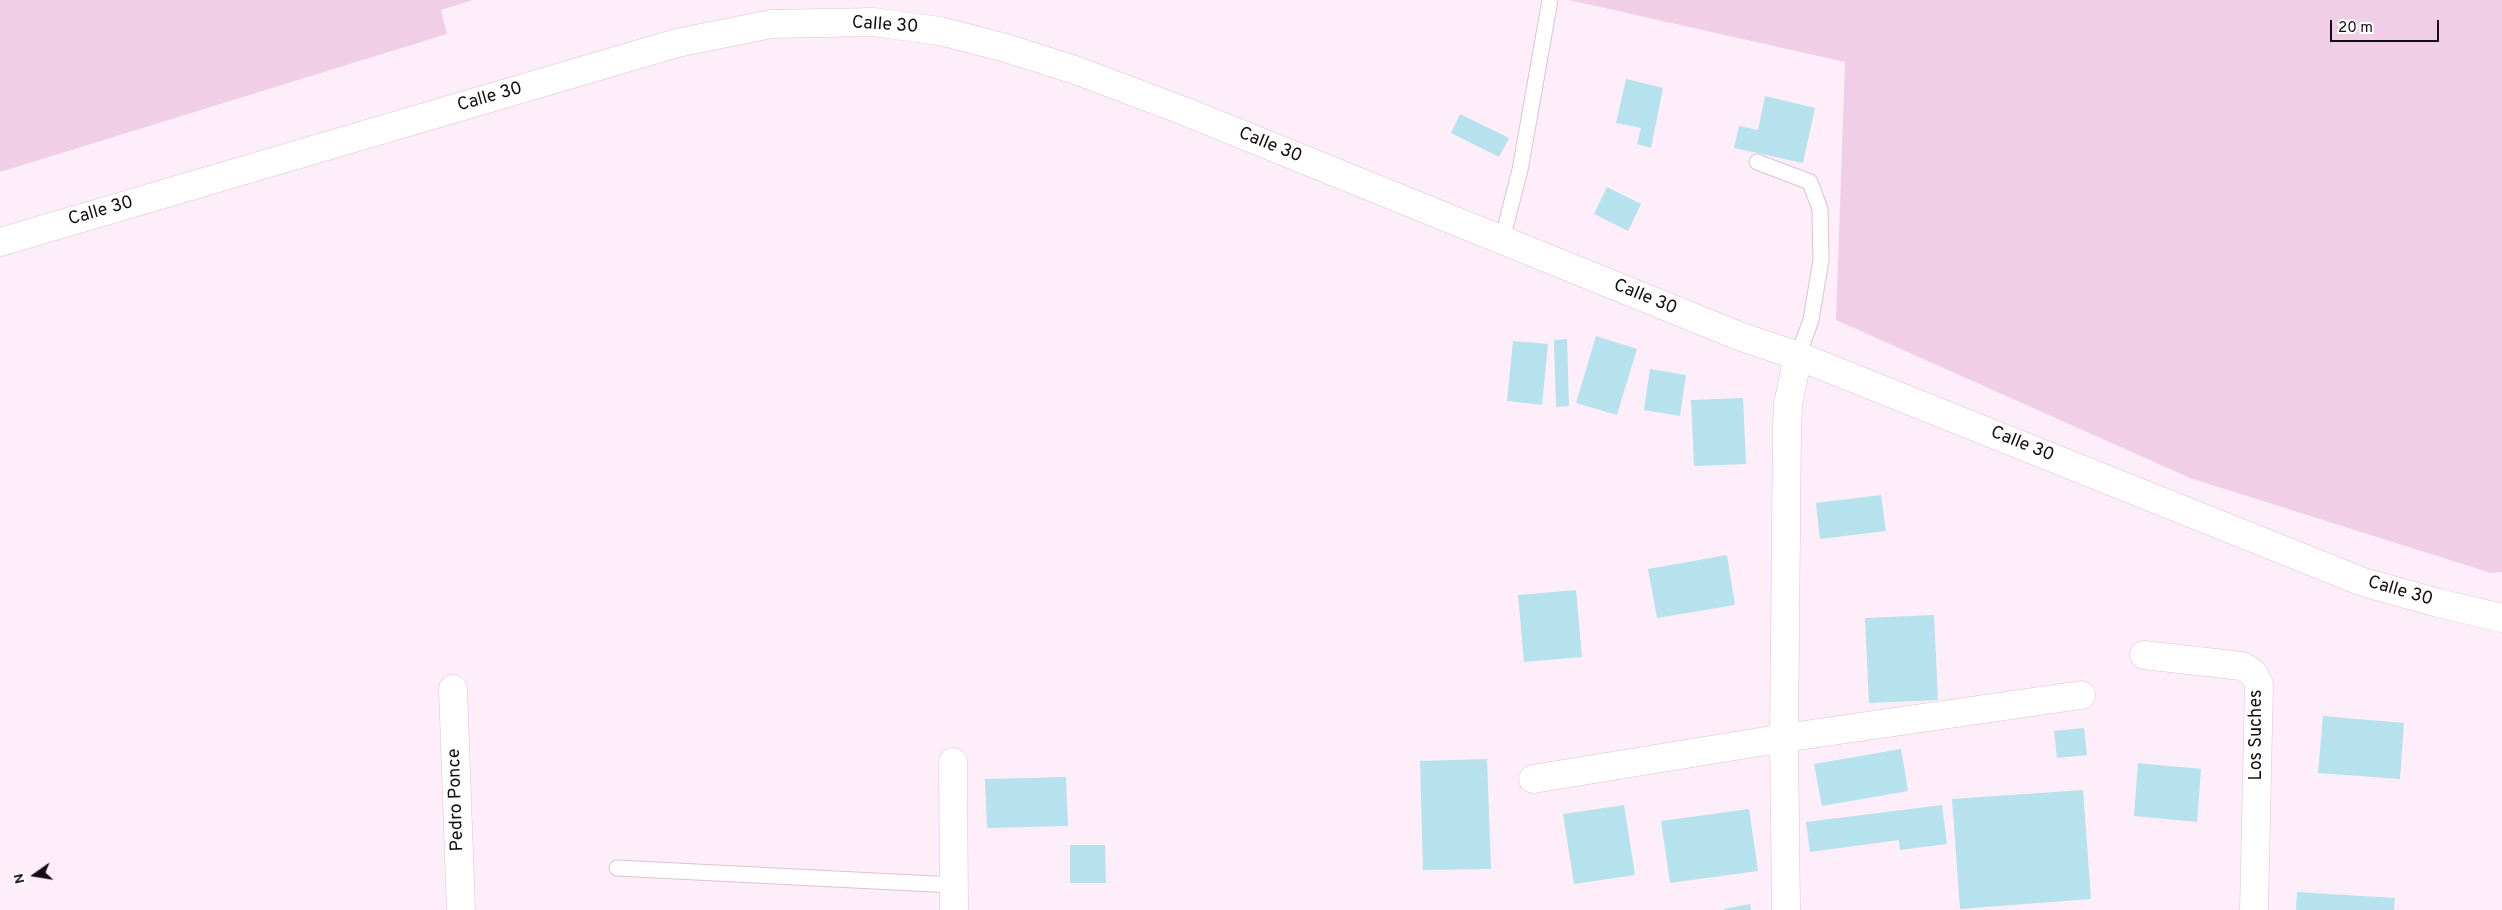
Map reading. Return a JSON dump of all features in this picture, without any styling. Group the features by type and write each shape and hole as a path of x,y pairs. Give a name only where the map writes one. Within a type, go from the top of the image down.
{"street":[{"name":"Calle 30","path":"0,242 677,43 771,24 873,22 940,31 1006,48 1075,70 1184,111 1503,236 1739,336 1800,352 2363,582 2438,603 2502,618"},
{"path":"1786,910 1784,738 1787,428 1788,404 1800,352"},
{"name":"Los Suches","path":"2144,654 2242,666 2253,673 2259,684 2254,910"},
{"name":"Pedro Ponce","path":"453,689 461,910"},
{"path":"1533,779 1784,738 2081,695"},
{"path":"953,762 954,897"}],"lane":[{"path":"1503,236 1513,201 1550,0"},
{"path":"1757,162 1810,182 1820,209 1821,260 1811,320 1800,352"},
{"path":"617,868 954,897"}],"shaded area":[{"path":"0,0 473,0 441,10 447,34 0,172"},
{"path":"1569,0 2502,0 2502,572 2491,573 2190,478 1836,320 1845,62"}],"building":[{"path":"1626,79 1663,88 1651,148 1637,144 1641,128 1616,123"},
{"path":"1765,96 1815,108 1803,163 1734,148 1739,126 1758,130"},
{"path":"1460,114 1509,138 1499,157 1451,133"},
{"path":"1607,187 1641,204 1628,231 1594,214"},
{"path":"1596,336 1637,349 1617,415 1576,403"},
{"path":"1567,339 1569,406 1556,407 1554,340"},
{"path":"1513,341 1548,344 1542,405 1507,401"},
{"path":"1650,369 1686,375 1680,416 1644,410"},
{"path":"1743,398 1746,464 1694,466 1691,400"},
{"path":"1881,495 1886,531 1820,539 1816,503"},
{"path":"1727,555 1735,605 1657,618 1648,569"},
{"path":"1576,590 1582,657 1524,662 1518,595"},
{"path":"1934,615 1938,700 1869,703 1865,618"},
{"path":"2323,716 2404,723 2400,779 2318,773"},
{"path":"2084,728 2087,755 2057,758 2054,731"},
{"path":"1901,749 1908,791 1822,806 1814,764"},
{"path":"1487,759 1491,869 1423,870 1420,761"},
{"path":"2138,763 2201,769 2197,822 2134,816"},
{"path":"1066,777 1068,826 987,828 985,779"},
{"path":"2083,790 2091,899 1960,909 1952,799"},
{"path":"1624,805 1635,875 1574,884 1563,814"},
{"path":"1942,805 1947,844 1900,850 1899,840 1810,852 1806,822"},
{"path":"1749,809 1758,871 1670,883 1661,821"},
{"path":"1070,845 1105,845 1106,883 1070,883"},
{"path":"2297,892 2395,898 2394,910 2296,910"},
{"path":"1750,904 1751,910 1724,910 1724,909"}]}
